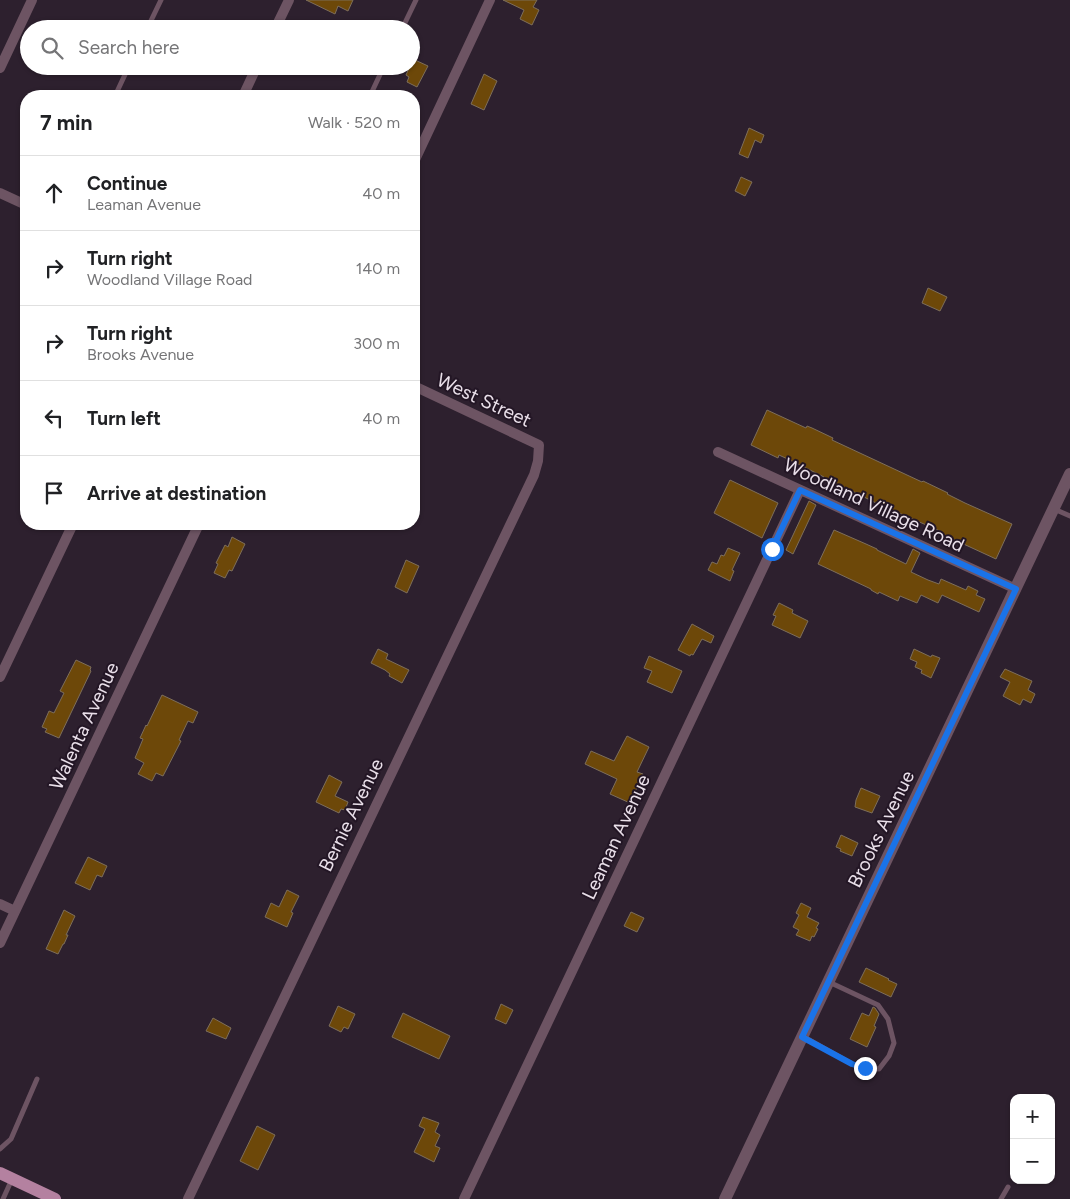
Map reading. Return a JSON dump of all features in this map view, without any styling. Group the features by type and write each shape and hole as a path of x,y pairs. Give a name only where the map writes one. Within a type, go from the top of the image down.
{"main road":[{"path":"0,1173 34,1194 55,1199"}],"street":[{"path":"23,20 32,0"},
{"path":"279,20 289,0"},
{"path":"420,149 490,0"},
{"path":"0,68 20,26"},
{"path":"246,90 253,75"},
{"path":"0,193 20,202"},
{"name":"West Street","path":"420,389 539,445"},
{"name":"Bernie Avenue","path":"188,1199 534,475 538,461 539,445"},
{"name":"Woodland Village Road","path":"718,452 1016,589"},
{"name":"Brooks Avenue","path":"725,1199 1070,474"},
{"name":"Leaman Avenue","path":"464,1199 800,490"},
{"path":"0,677 70,530"},
{"name":"Walenta Avenue","path":"0,942 196,530"},
{"path":"0,904 15,911"}],"lane":[{"path":"151,20 161,0"},
{"path":"406,20 416,0"},
{"path":"117,90 124,75"},
{"path":"373,90 380,75"},
{"path":"1054,509 1070,516"},
{"path":"802,1037 852,1064 865,1068 879,1069 889,1056 894,1043 888,1019 878,1005 829,982"},
{"path":"0,1149 11,1139 37,1079"},
{"path":"3,1199 12,1179"},
{"path":"1002,1199 1008,1186"}],"building":[{"path":"306,0 353,0 348,11 338,6 335,14"},
{"path":"503,0 537,0 533,7 539,10 532,25 520,19 524,10"},
{"path":"420,62 428,66 417,87 407,82 409,77 406,75 420,75"},
{"path":"484,74 497,81 484,110 471,104"},
{"path":"749,128 764,135 761,143 755,140 748,158 739,154"},
{"path":"741,177 752,182 745,196 735,191"},
{"path":"928,288 947,297 940,311 922,303"},
{"path":"767,410 806,428 807,426 812,428 833,438 832,440 1012,524 996,559 941,534 942,532 823,479 824,477 779,455 778,458 751,445"},
{"path":"730,480 778,503 762,538 714,513"},
{"path":"809,501 816,505 793,554 786,550"},
{"path":"834,530 906,564 913,549 920,553 911,572 939,584 941,579 966,590 968,586 978,591 976,595 985,599 979,612 942,595 938,603 921,595 917,603 900,596 898,601 879,592 878,594 818,564"},
{"path":"232,537 245,544 232,571 229,570 225,578 214,573 218,564 216,563 225,545 228,547"},
{"path":"728,548 740,553 732,570 734,571 730,581 708,570 712,562 717,564 721,555 724,556"},
{"path":"406,560 419,566 407,593 395,587"},
{"path":"779,603 793,610 792,613 808,621 800,638 772,625 776,616 773,615"},
{"path":"692,624 714,636 711,643 702,639 693,655 691,654 690,656 678,650"},
{"path":"378,649 388,654 386,659 409,670 402,683 389,676 390,674 385,670 371,663"},
{"path":"914,649 931,657 932,655 940,658 931,678 921,673 922,670 915,667 917,662 910,659"},
{"path":"649,656 682,671 672,693 647,682 652,671 644,668"},
{"path":"76,660 91,667 91,671 59,738 45,732 47,729 42,727 49,711 54,713 64,693 60,691"},
{"path":"1005,669 1032,681 1028,690 1035,694 1031,703 1023,699 1020,705 1003,696 1010,682 1000,677"},
{"path":"162,695 198,712 193,723 188,721 179,740 181,741 163,776 156,773 152,781 138,774 144,763 135,758 143,739 140,738"},
{"path":"627,736 649,747 637,772 643,774 630,803 610,794 617,779 585,764 591,751 614,761"},
{"path":"329,775 342,782 335,796 348,802 345,810 341,809 339,813 316,802"},
{"path":"861,788 880,796 872,813 855,807"},
{"path":"841,835 858,843 852,856 840,851 841,849 836,847"},
{"path":"88,857 107,866 102,877 97,875 90,890 75,883"},
{"path":"287,890 299,896 291,912 293,913 287,927 265,917 271,903 279,907"},
{"path":"801,903 811,908 807,917 819,923 814,937 812,936 810,941 796,935 799,930 793,927 799,915 796,913"},
{"path":"64,910 75,916 58,954 46,949"},
{"path":"631,912 644,918 637,932 624,926"},
{"path":"866,968 897,984 891,997 859,982"},
{"path":"501,1004 513,1010 506,1024 495,1019"},
{"path":"338,1006 355,1014 348,1029 344,1027 341,1032 329,1026"},
{"path":"873,1007 879,1014 874,1026 876,1027 867,1047 850,1039 862,1013 869,1016"},
{"path":"403,1013 450,1036 439,1059 392,1037"},
{"path":"213,1018 231,1028 226,1039 206,1031"},
{"path":"423,1117 439,1123 435,1132 440,1135 435,1146 440,1148 434,1162 414,1152 425,1129 419,1126"},
{"path":"257,1126 275,1135 258,1170 240,1161"}],"route":[{"path":"772,549 800,490 1016,589 802,1037 852,1064 865,1068"}]}
